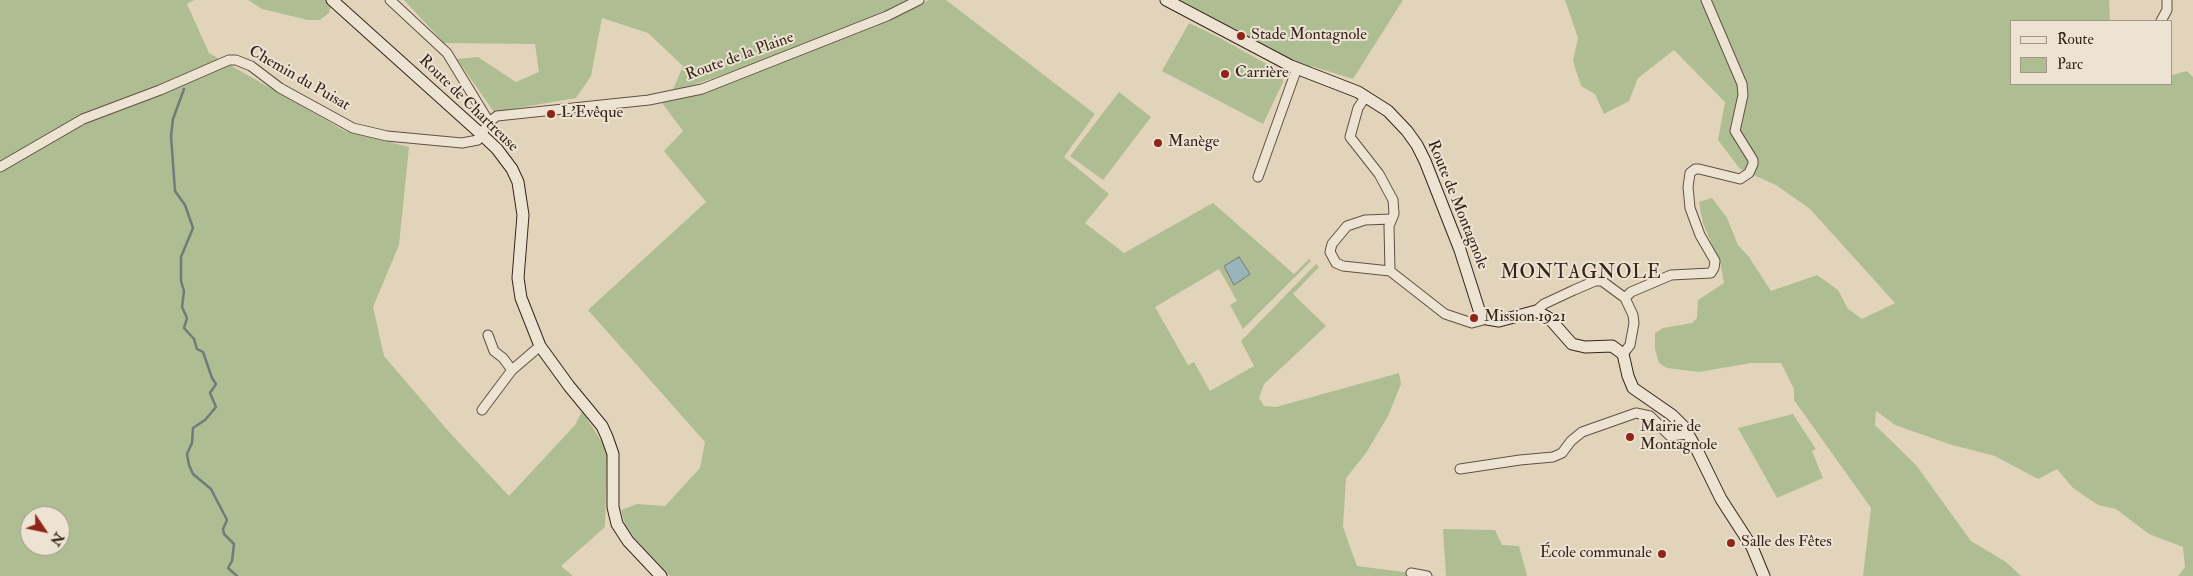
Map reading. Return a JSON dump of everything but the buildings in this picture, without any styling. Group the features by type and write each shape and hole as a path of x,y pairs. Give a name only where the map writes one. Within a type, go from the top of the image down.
{"street":[{"name":"Route de Chartreuse","path":"332,0 481,134 506,160 518,182 523,215 518,278 519,291 540,346 563,379 602,426 607,437 613,454 613,507 617,524 628,540 661,576"},
{"path":"390,0 447,53 489,122 481,134"},
{"name":"Route de la Plaine","path":"489,122 497,116 648,100 702,89 887,16 920,0"},
{"name":"Route de Montagnole","path":"1166,0 1297,68 1366,96 1388,111 1417,145 1460,250 1479,310 1487,319"},
{"path":"1625,298 1631,292 1671,276 1711,273 1715,261 1700,234 1690,208 1688,186 1690,173 1695,169 1699,169 1740,179 1749,173 1753,164 1753,160 1735,130 1743,95 1742,84 1706,0"},
{"path":"2162,20 2167,10 2167,0"},
{"name":"Chemin du Puisat","path":"0,167 83,119 160,90 229,60 236,60 251,66 280,88 353,128 364,132 452,143 478,140 481,134"},
{"path":"1258,177 1297,68"},
{"path":"1366,96 1358,108 1350,137 1379,174 1393,200 1394,214 1389,226 1390,271"},
{"path":"1391,219 1365,220 1347,226 1332,244 1330,252 1336,263 1343,266 1390,271 1445,314 1472,323 1478,323 1487,319 1506,320 1536,311 1544,304 1595,281 1606,284 1625,298 1634,323 1630,345 1623,354"},
{"path":"1536,311 1549,318 1572,344 1584,348 1612,346 1623,354 1633,388 1672,415 1684,427 1698,450 1721,499 1752,547 1764,576"},
{"path":"488,335 494,351 503,358 512,370"},
{"path":"482,410 512,370 540,346"},
{"path":"1460,469 1520,460 1553,458 1562,453 1571,441 1582,432 1636,413 1650,416 1670,436 1687,434"},
{"path":"1411,573 1427,576"}],"green space":[{"path":"0,0 194,0 187,4 209,53 345,131 409,147 399,245 373,307 384,356 450,433 509,496 575,425 582,411 607,450 605,527 561,566 573,576 0,576"},
{"path":"248,0 332,0 332,2 329,13 320,20 308,20 262,9"},
{"path":"404,0 909,0 887,12 749,66 672,92 683,66 648,33 602,18 591,76 576,98 494,112 457,59 478,57 516,82 539,72 535,44 444,43"},
{"path":"929,0 946,0 1095,114 1064,157 1109,194 1085,223 1124,253 1213,203 1294,274 1309,259 1311,261 1243,329 1230,305 1237,301 1219,269 1155,307 1188,365 1194,362 1210,391 1254,366 1241,341 1316,264 1319,267 1293,294 1326,326 1264,384 1259,398 1264,406 1276,407 1399,373 1401,384 1388,416 1366,453 1346,478 1343,527 1357,566 1436,576 670,576 631,534 625,525 621,510 637,504 665,506 700,468 705,442 588,310 706,202 664,151 683,131 662,103 703,93 738,80 870,28"},
{"path":"1168,0 1403,0 1353,79 1311,66 1309,71"},
{"path":"1565,0 2109,0 2110,20 2010,20 2010,85 2173,85 2173,75 2187,71 2193,77 2193,576 2178,576 2185,567 2183,547 2149,534 2116,509 2098,505 2073,488 2057,469 2038,479 1995,456 1952,445 1895,425 1876,411 1875,425 1916,465 1971,541 2006,562 2021,576 1863,576 1871,508 1794,400 1794,389 1781,363 1751,363 1699,372 1667,368 1659,363 1655,349 1655,333 1663,328 1692,323 1697,318 1698,300 1724,283 1721,266 1703,223 1699,202 1712,198 1727,218 1738,245 1749,257 1771,291 1817,275 1838,290 1848,309 1862,319 1895,303 1810,209 1776,185 1740,169 1718,140 1725,102 1674,50 1638,78 1629,101 1604,114 1595,94 1581,86 1573,61 1578,38"},
{"name":"Carrière","path":"1189,23 1281,72 1283,82 1263,124 1162,71"},
{"path":"1119,92 1151,117 1103,180 1070,156"},
{"path":"1793,414 1816,449 1812,451 1823,478 1777,498 1738,428"},
{"path":"1443,529 1495,530 1502,545 1519,546 1527,576 1446,576"}],"water":[{"path":"1239,257 1250,274 1234,285 1224,266"}],"waterway":[{"path":"184,89 173,119 171,136 175,191 185,205 193,228 181,257 181,281 184,291 182,307 187,318 184,328 194,339 197,349 203,352 216,384 210,393 216,407 205,420 193,428 192,443 187,454 193,474 211,489 227,520 223,529 224,534 234,544 232,561 228,568 237,576"}],"place":[{"name":"Stade Montagnole","path":"1241,36"},
{"name":"Carrière","path":"1225,74"},
{"name":"L'Evêque","path":"551,114"},
{"name":"Manège","path":"1158,143"},
{"name":"Mission 1921","path":"1474,318"},
{"name":"Mairie de Montagnole","path":"1630,437"},
{"name":"Salle des Fêtes","path":"1731,543"},
{"name":"École communale","path":"1662,554"}],"district":[{"name":"MONTAGNOLE","path":"1581,274"}]}
